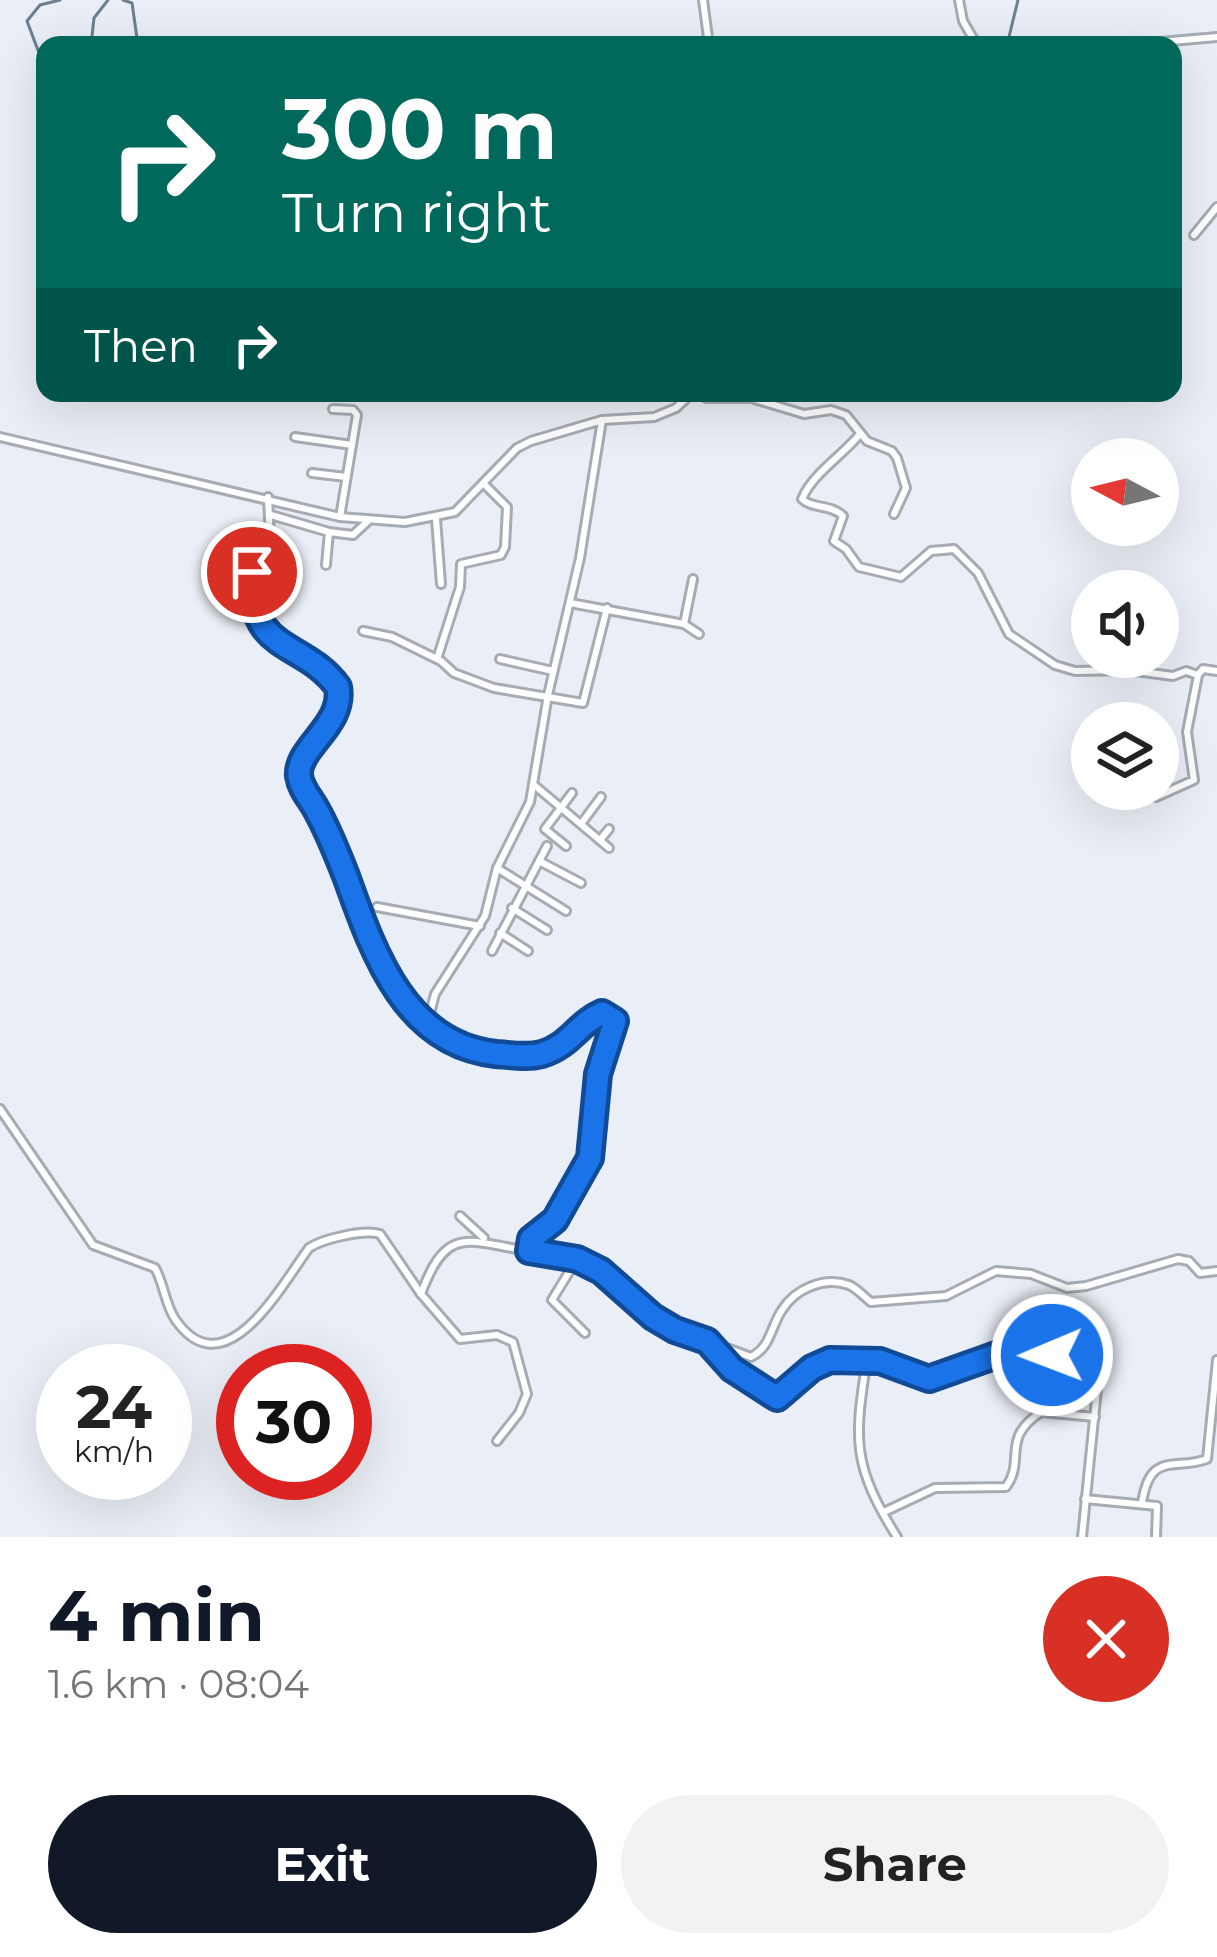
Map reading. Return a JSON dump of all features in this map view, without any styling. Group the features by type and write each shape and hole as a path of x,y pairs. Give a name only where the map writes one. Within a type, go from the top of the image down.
{"street":[{"path":"703,0 708,36"},
{"path":"959,0 971,36"},
{"path":"1182,41 1217,38"},
{"path":"1194,236 1217,207"},
{"path":"0,437 340,517 436,519 466,504 518,448 602,420 654,418 684,402"},
{"path":"775,402 810,415 839,412 860,434 897,458 906,488 894,514"},
{"path":"333,409 357,412 340,517"},
{"path":"427,1024 435,994 480,926 497,868 523,822 570,604 602,420"},
{"path":"860,434 814,479 802,499 831,506 843,516 834,541 860,567 901,577 931,551 954,549 988,589 1010,634 1055,665 1075,671 1128,670 1172,676 1186,671 1198,675"},
{"path":"295,437 352,445"},
{"path":"312,472 346,477"},
{"path":"436,659 460,586 460,564 500,555 505,547 507,507 484,484"},
{"path":"268,497 270,540 252,572 262,626 268,636 336,682 340,693 324,733 299,766 301,784 329,834 390,983 427,1024 472,1051 523,1056 568,1043 602,1013 615,1021 598,1074 590,1158 555,1220 531,1239 529,1251"},
{"path":"271,515 353,535 368,521"},
{"path":"436,519 440,584"},
{"path":"326,565 329,532"},
{"path":"684,624 693,579"},
{"path":"570,604 684,624 699,634"},
{"path":"363,631 392,637 454,673 494,688 580,704 586,701 607,608"},
{"path":"500,659 553,671"},
{"path":"1179,787 1194,780 1187,732 1198,675 1203,669 1217,671"},
{"path":"533,783 609,848"},
{"path":"566,846 545,829 572,793"},
{"path":"581,824 601,797"},
{"path":"600,840 609,829"},
{"path":"492,951 547,846"},
{"path":"538,861 580,883"},
{"path":"497,868 566,911"},
{"path":"377,907 480,926"},
{"path":"512,908 547,930"},
{"path":"500,934 528,951"},
{"path":"0,1109 91,1243 155,1268 172,1315 185,1331 204,1342 218,1343 250,1328 311,1245 365,1231 384,1238 421,1294 460,1339 497,1334 513,1342 527,1394 497,1441"},
{"path":"460,1216 487,1240"},
{"path":"421,1294 442,1252 468,1240 487,1240 577,1259 601,1271 662,1324 756,1356 790,1300 807,1287 828,1282 854,1287 872,1302 946,1295 996,1270 1031,1274 1067,1288 1111,1280 1178,1258 1189,1261 1200,1273 1217,1271"},
{"path":"577,1259 552,1300 585,1333"},
{"path":"707,1341 732,1369 777,1398 820,1363 867,1359 929,1379 1016,1350 1100,1360 1082,1537"},
{"path":"867,1359 857,1448 897,1537"},
{"path":"1142,1503 1146,1482 1157,1470 1176,1461 1207,1459 1217,1360"},
{"path":"884,1512 935,1488 1006,1486 1012,1480 1016,1438 1041,1412 1095,1417"},
{"path":"1085,1499 1156,1506 1156,1537"}],"waterway":[{"path":"36,45 27,21 40,5 60,0"},
{"path":"92,36 94,18 108,0"},
{"path":"123,0 132,3 137,36"},
{"path":"1009,36 1018,0"}],"route":[{"path":"252,572 253,593 268,636 338,687 340,698 333,717 299,766 299,775 329,834 390,983 409,1009 472,1051 523,1056 568,1043 602,1013 615,1021 598,1074 590,1158 555,1220 531,1239 529,1251 577,1259 601,1271 662,1324 707,1341 732,1369 777,1398 812,1368 830,1360 880,1361 929,1379 1005,1352 1052,1355"}]}
